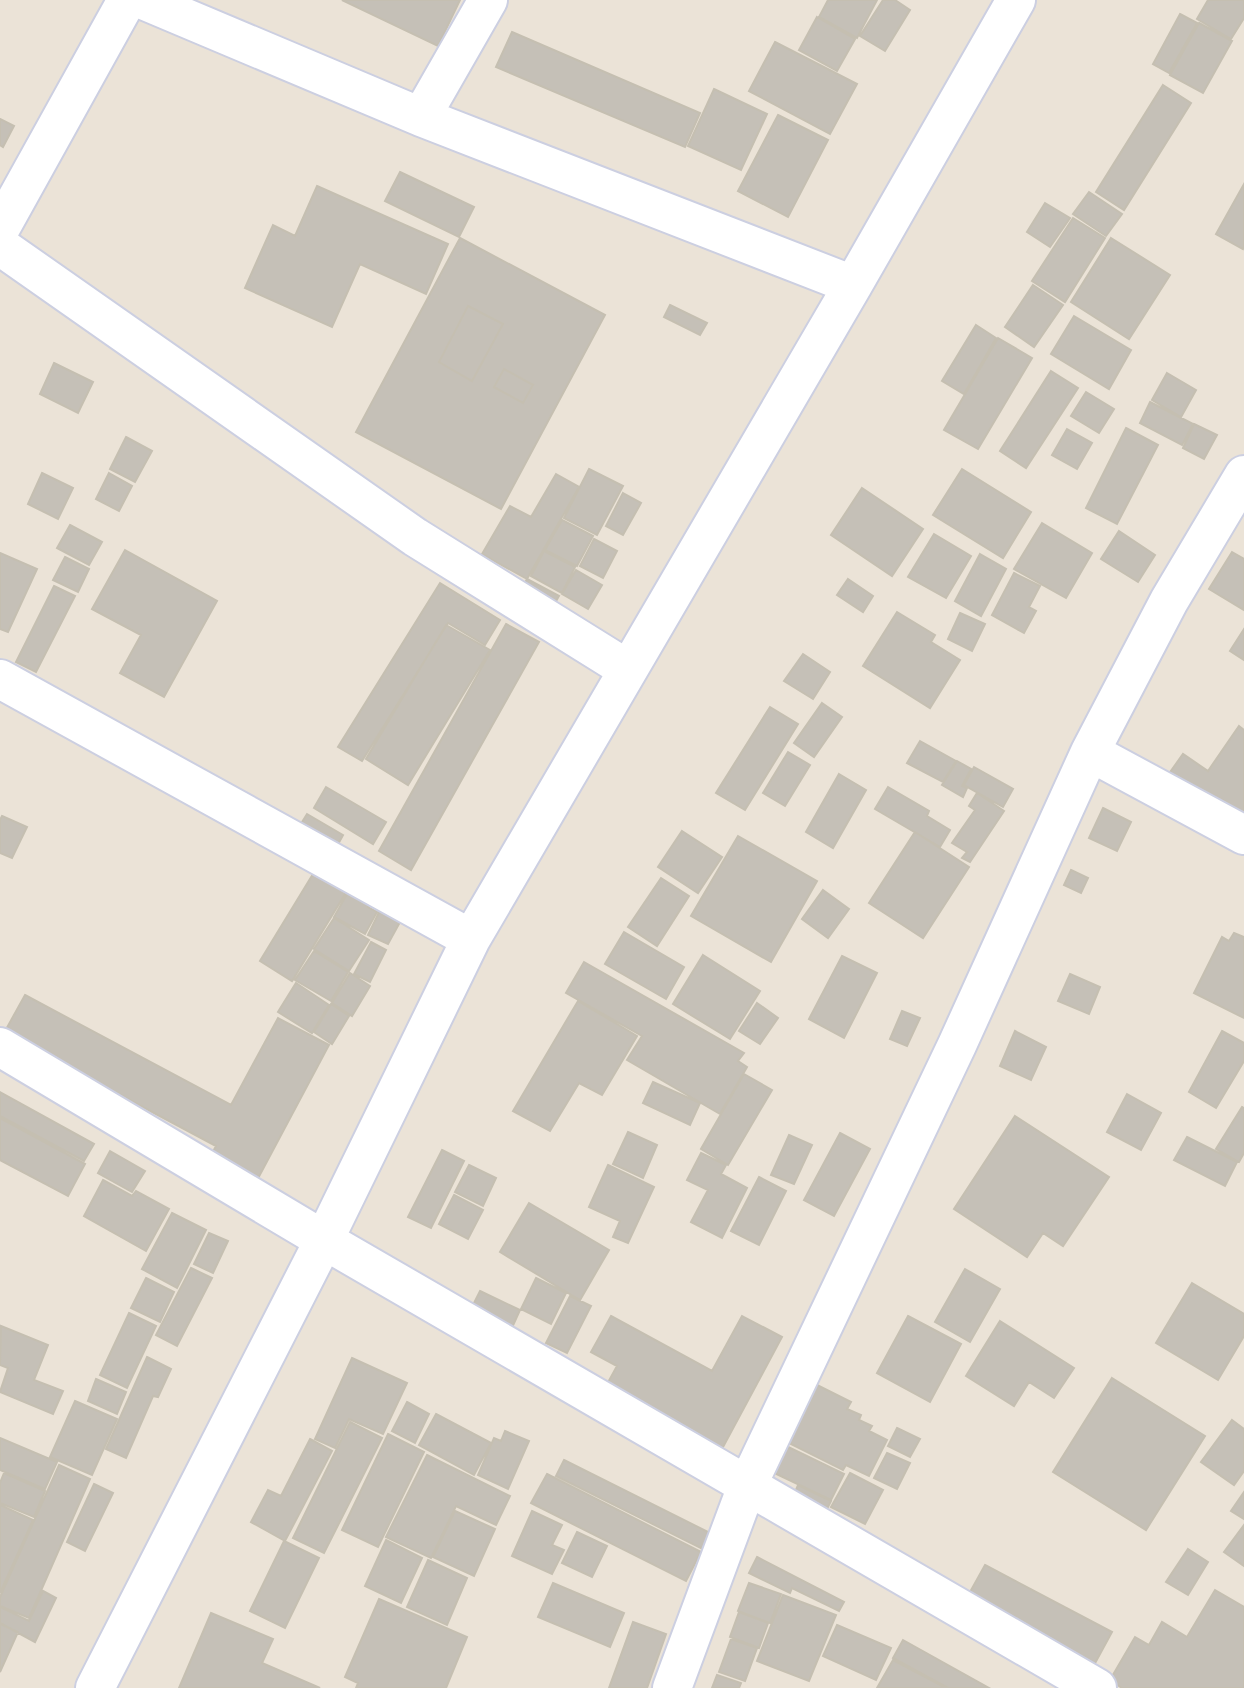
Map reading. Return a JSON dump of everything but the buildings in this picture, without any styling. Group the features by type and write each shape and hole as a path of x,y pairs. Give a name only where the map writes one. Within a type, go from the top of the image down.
{"street":[{"path":"0,229 127,0"},
{"path":"143,0 421,117 853,285"},
{"path":"421,117 488,0"},
{"path":"94,1688 324,1240 471,939 1017,0"},
{"path":"0,246 415,537 627,669"},
{"path":"672,1688 747,1486 957,1045 1090,752 1169,601 1244,475"},
{"path":"0,679 471,939"},
{"path":"1090,752 1244,835"},
{"path":"0,1047 324,1240 747,1486 1054,1677 1097,1688"}]}
